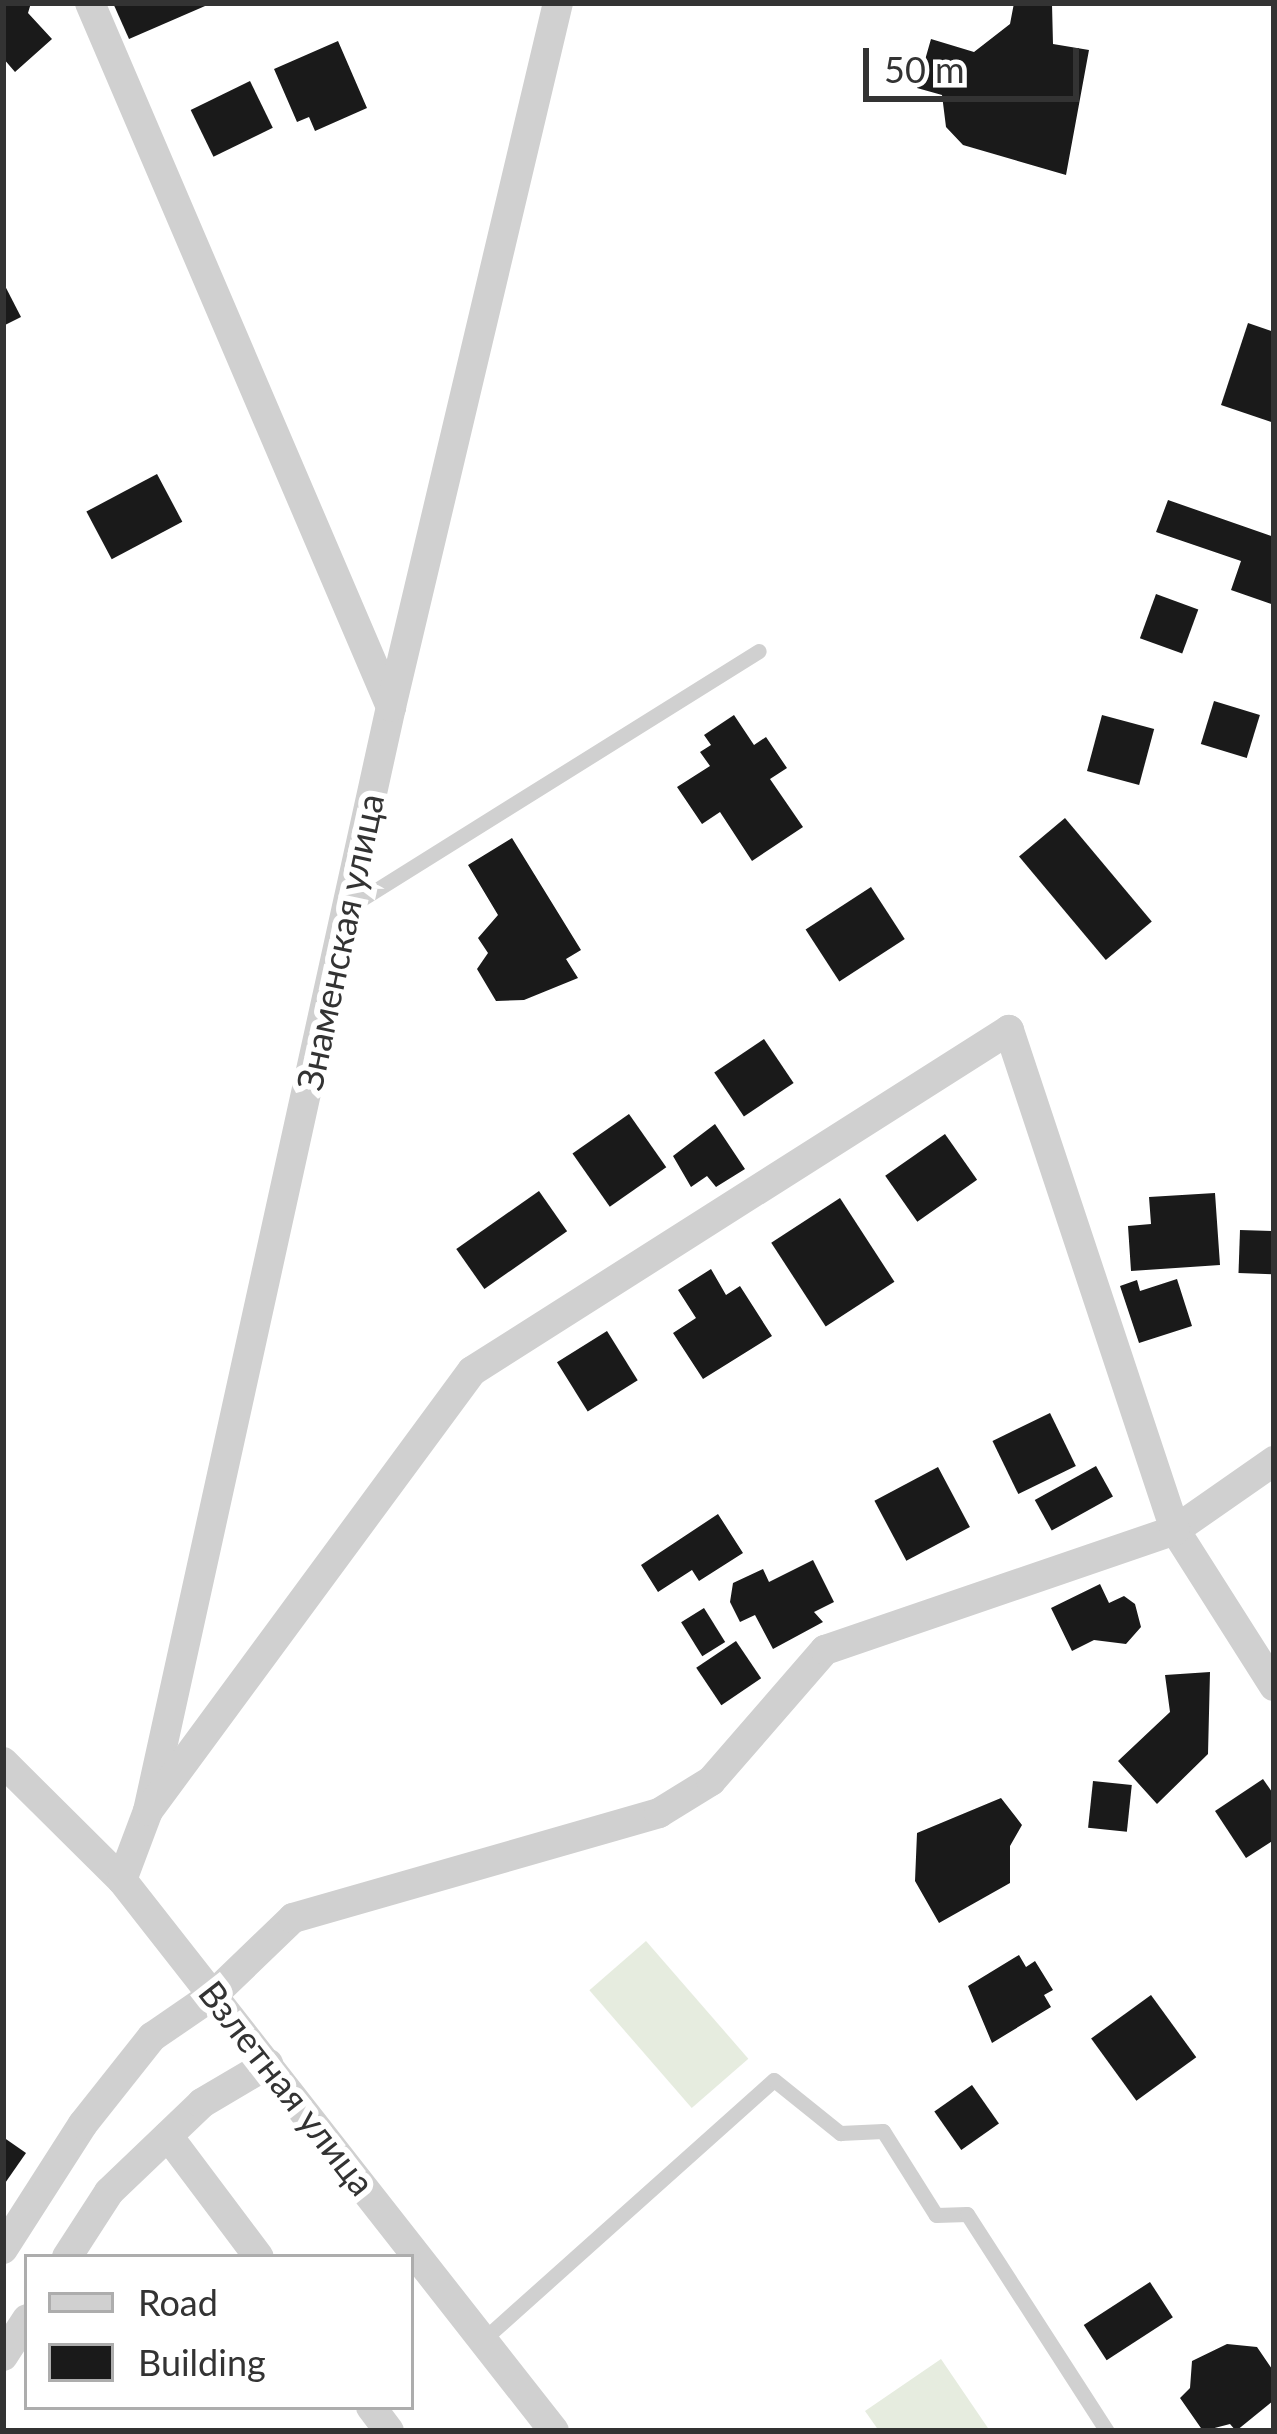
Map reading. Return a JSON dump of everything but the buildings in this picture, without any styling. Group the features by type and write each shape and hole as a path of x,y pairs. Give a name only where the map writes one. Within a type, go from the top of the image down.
{"street":[{"path":"90,3 392,707"},
{"name":"Знаменская улица","path":"122,1880 148,1810 392,707 558,3"},
{"path":"148,1810 472,1371 1009,1030 1175,1530 1274,1686"},
{"path":"3,2249 83,2124 152,2037 213,1995 293,1918 659,1813 711,1781 824,1650 1175,1530 1274,1461"},
{"name":"Взлетная улица","path":"3,1762 122,1880 554,2431"},
{"path":"69,2254 109,2192 202,2103 268,2064"},
{"path":"168,2136 257,2254"},
{"path":"3,2356 24,2324"}],"lane":[{"path":"347,908 759,651"},
{"path":"485,2338 774,2080 840,2133 884,2131 936,2215 967,2214 1107,2431"}],"shaded area":[{"path":"646,1941 748,2059 692,2108 589,1990"},
{"path":"941,2359 990,2431 879,2431 865,2411"}]}
